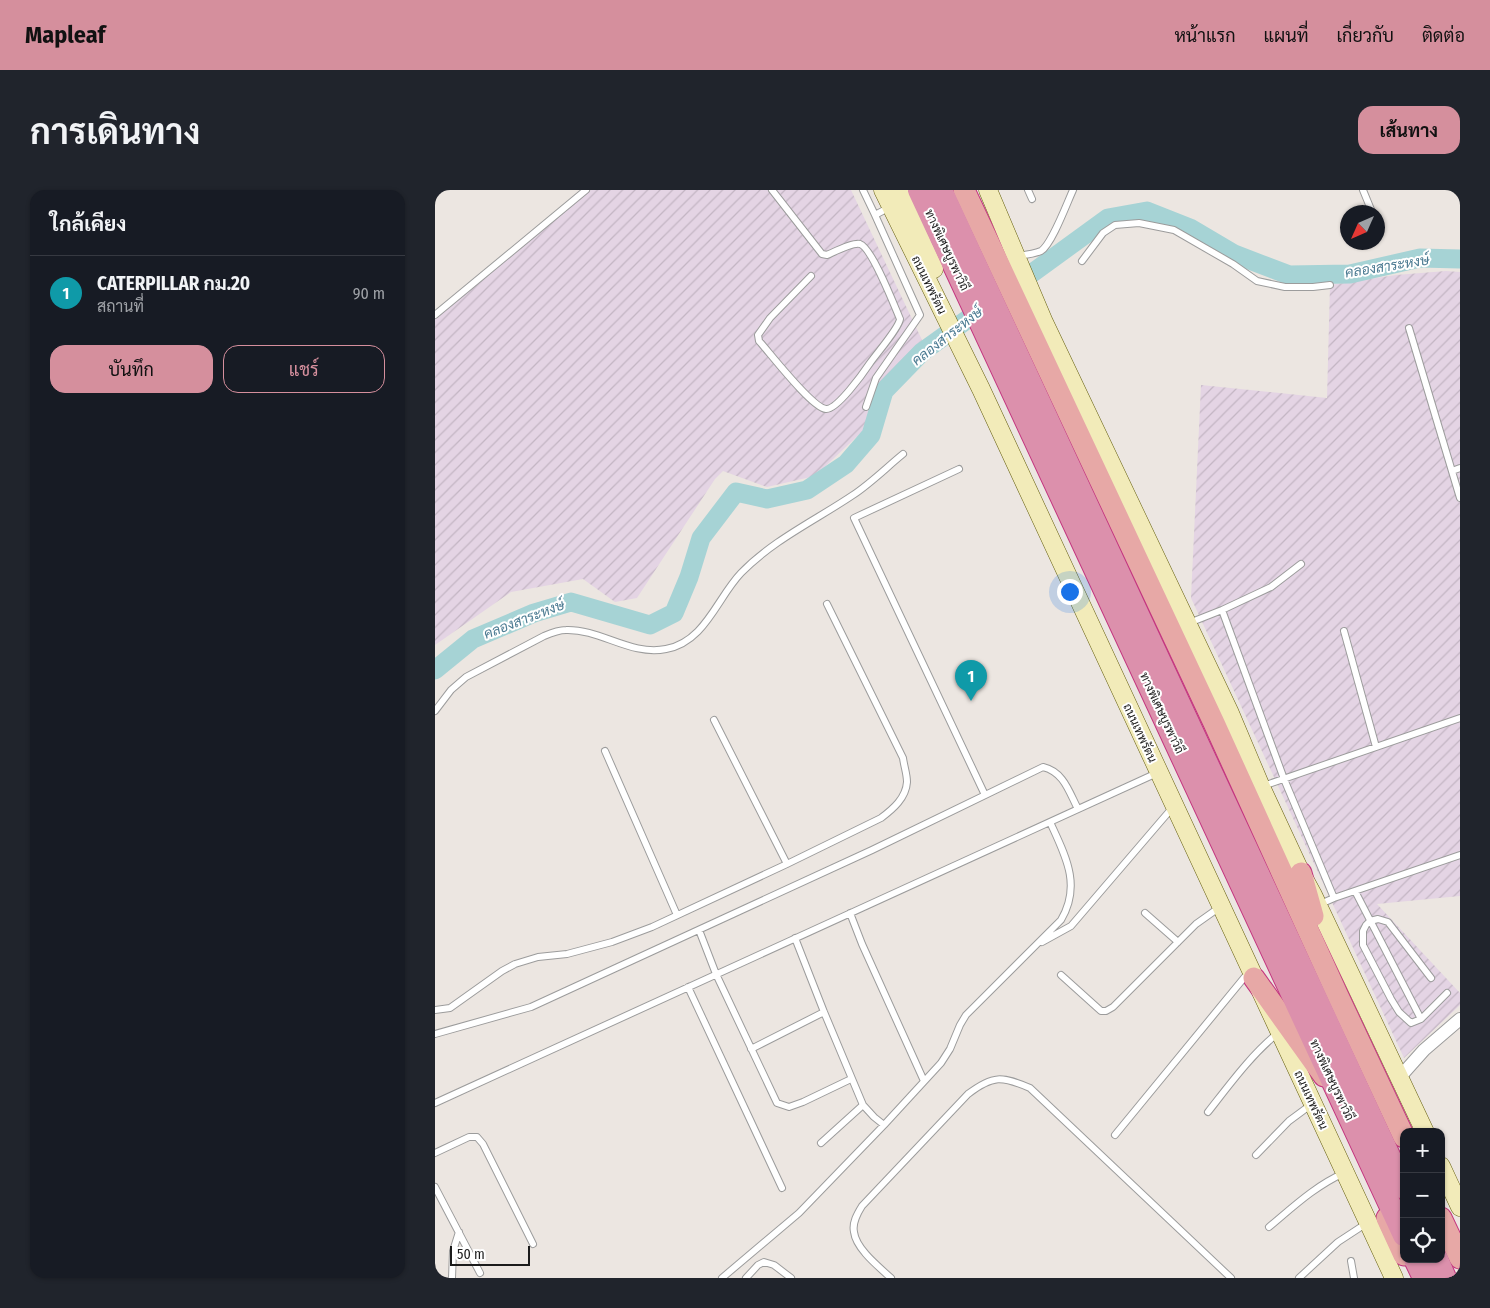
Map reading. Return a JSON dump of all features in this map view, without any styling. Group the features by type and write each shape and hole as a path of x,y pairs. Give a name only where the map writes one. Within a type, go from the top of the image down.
{"highway":[{"name":"ถนนเทพรัตน","path":"907,190 960,325 1324,1076 1400,1245"},
{"name":"ทางพิเศษบูรพาวิถี","path":"919,190 1400,1226"},
{"name":"ทางพิเศษบูรพาวิถี","path":"941,190 1400,1179"},
{"path":"964,190 1015,266 1023,295 1214,723 1400,1128"},
{"path":"1301,873 1338,996"},
{"path":"1252,974 1324,1076"},
{"path":"1445,1226 1460,1258"},
{"path":"1408,1263 1415,1278"},
{"path":"1417,1263 1424,1278"},
{"path":"1439,1263 1445,1278"}],"main road":[{"name":"ถนนเทพรัตน","path":"883,190 883,211 960,325 981,389 1394,1278"},
{"path":"898,190 960,325"},
{"path":"978,190 1015,266"},
{"path":"988,190 1015,266"},
{"path":"1023,295 1043,320 1188,623 1301,873 1423,1128"},
{"path":"1445,1172 1453,1185 1460,1207"}],"street":[{"path":"1399,1078 1424,1050 1460,1020"}],"lane":[{"path":"435,315 586,190"},
{"path":"772,190 822,254 827,255 855,243 863,246 880,272 899,319 899,326 879,349 861,376 841,399 831,408 826,409 803,392 759,341 758,335 770,318 811,276"},
{"path":"863,190 883,211 920,315 876,378 866,407"},
{"path":"1028,190 1032,199"},
{"path":"1015,266 1043,249 1049,242 1073,190"},
{"path":"1363,190 1369,205"},
{"path":"1082,261 1103,233 1115,225 1139,223 1174,230 1233,264 1257,281 1285,287 1313,288 1331,285"},
{"path":"1409,328 1460,498"},
{"path":"435,711 451,690 466,677 557,631 567,630 586,633 646,651 667,649 684,643 706,623 739,575 757,557 855,494 903,454"},
{"path":"1452,471 1460,468"},
{"path":"959,469 854,518 985,796"},
{"path":"1188,623 1222,610 1271,587 1301,564"},
{"path":"435,1010 450,1008 515,964 538,957 567,954 612,942 677,915 881,818 901,800 907,784 903,758 827,604"},
{"path":"1222,610 1284,779 1334,898"},
{"path":"1344,631 1376,747"},
{"path":"1261,787 1460,718"},
{"path":"715,720 787,864"},
{"path":"605,751 677,915"},
{"path":"435,1034 531,1007 872,850 1043,767 1053,770 1063,779 1078,809"},
{"path":"435,1102 1158,772"},
{"path":"1033,947 1071,926 1174,806"},
{"path":"722,1278 799,1212 884,1125 941,1063 950,1049 966,1015 1061,920 1066,911 1072,886 1067,858 1050,822"},
{"path":"1317,906 1334,898 1460,855"},
{"path":"1355,891 1421,1019"},
{"path":"1061,975 1101,1011 1106,1011 1113,1007 1196,924 1221,906"},
{"path":"1145,912 1178,942"},
{"path":"850,913 862,944 924,1081"},
{"path":"1431,978 1387,922 1377,919 1370,921 1363,931 1363,945 1399,1012 1411,1023 1421,1019 1447,993"},
{"path":"699,930 717,974 777,1103 789,1107 851,1078"},
{"path":"795,938 823,1012 863,1105 884,1125"},
{"path":"1115,1135 1252,974"},
{"path":"688,987 782,1188"},
{"path":"751,1049 823,1012"},
{"path":"1208,1112 1249,1060 1279,1032"},
{"path":"891,1278 860,1248 854,1232 855,1217 862,1206 968,1094 983,1082 993,1080 1012,1080 1029,1088 1231,1278"},
{"path":"1256,1155 1289,1121 1313,1103"},
{"path":"821,1143 863,1105"},
{"path":"435,1153 469,1137 477,1137 483,1144 533,1244"},
{"path":"1269,1227 1327,1180 1345,1173"},
{"path":"435,1187 480,1273"},
{"path":"1299,1278 1338,1242 1368,1222"},
{"path":"452,1278 453,1251 459,1232"},
{"path":"1351,1261 1354,1278"},
{"path":"746,1278 764,1262 774,1265 791,1278"}],"shaded area":[{"path":"591,190 851,190 922,340 878,387 867,427 815,476 767,487 723,471 715,479 637,598 615,602 583,579 511,592 435,645 435,318"},
{"path":"1446,271 1460,272 1460,896 1377,904 1460,993 1460,1005 1404,1058 1191,598 1201,385 1327,398 1330,285 1396,275"}],"waterway":[{"name":"คลองสาระหงษ์","path":"1013,287 1108,218 1147,211 1190,228 1234,254 1289,275 1350,274 1420,258 1460,259"},
{"name":"คลองสาระหงษ์","path":"435,670 473,639 534,613 571,602 650,625 674,613 689,577 701,538 736,492 767,499 807,490 846,464 871,435 884,391 922,352 986,306"}],"place":[{"name":"CATERPILLAR กม.20","path":"971,701"}]}
